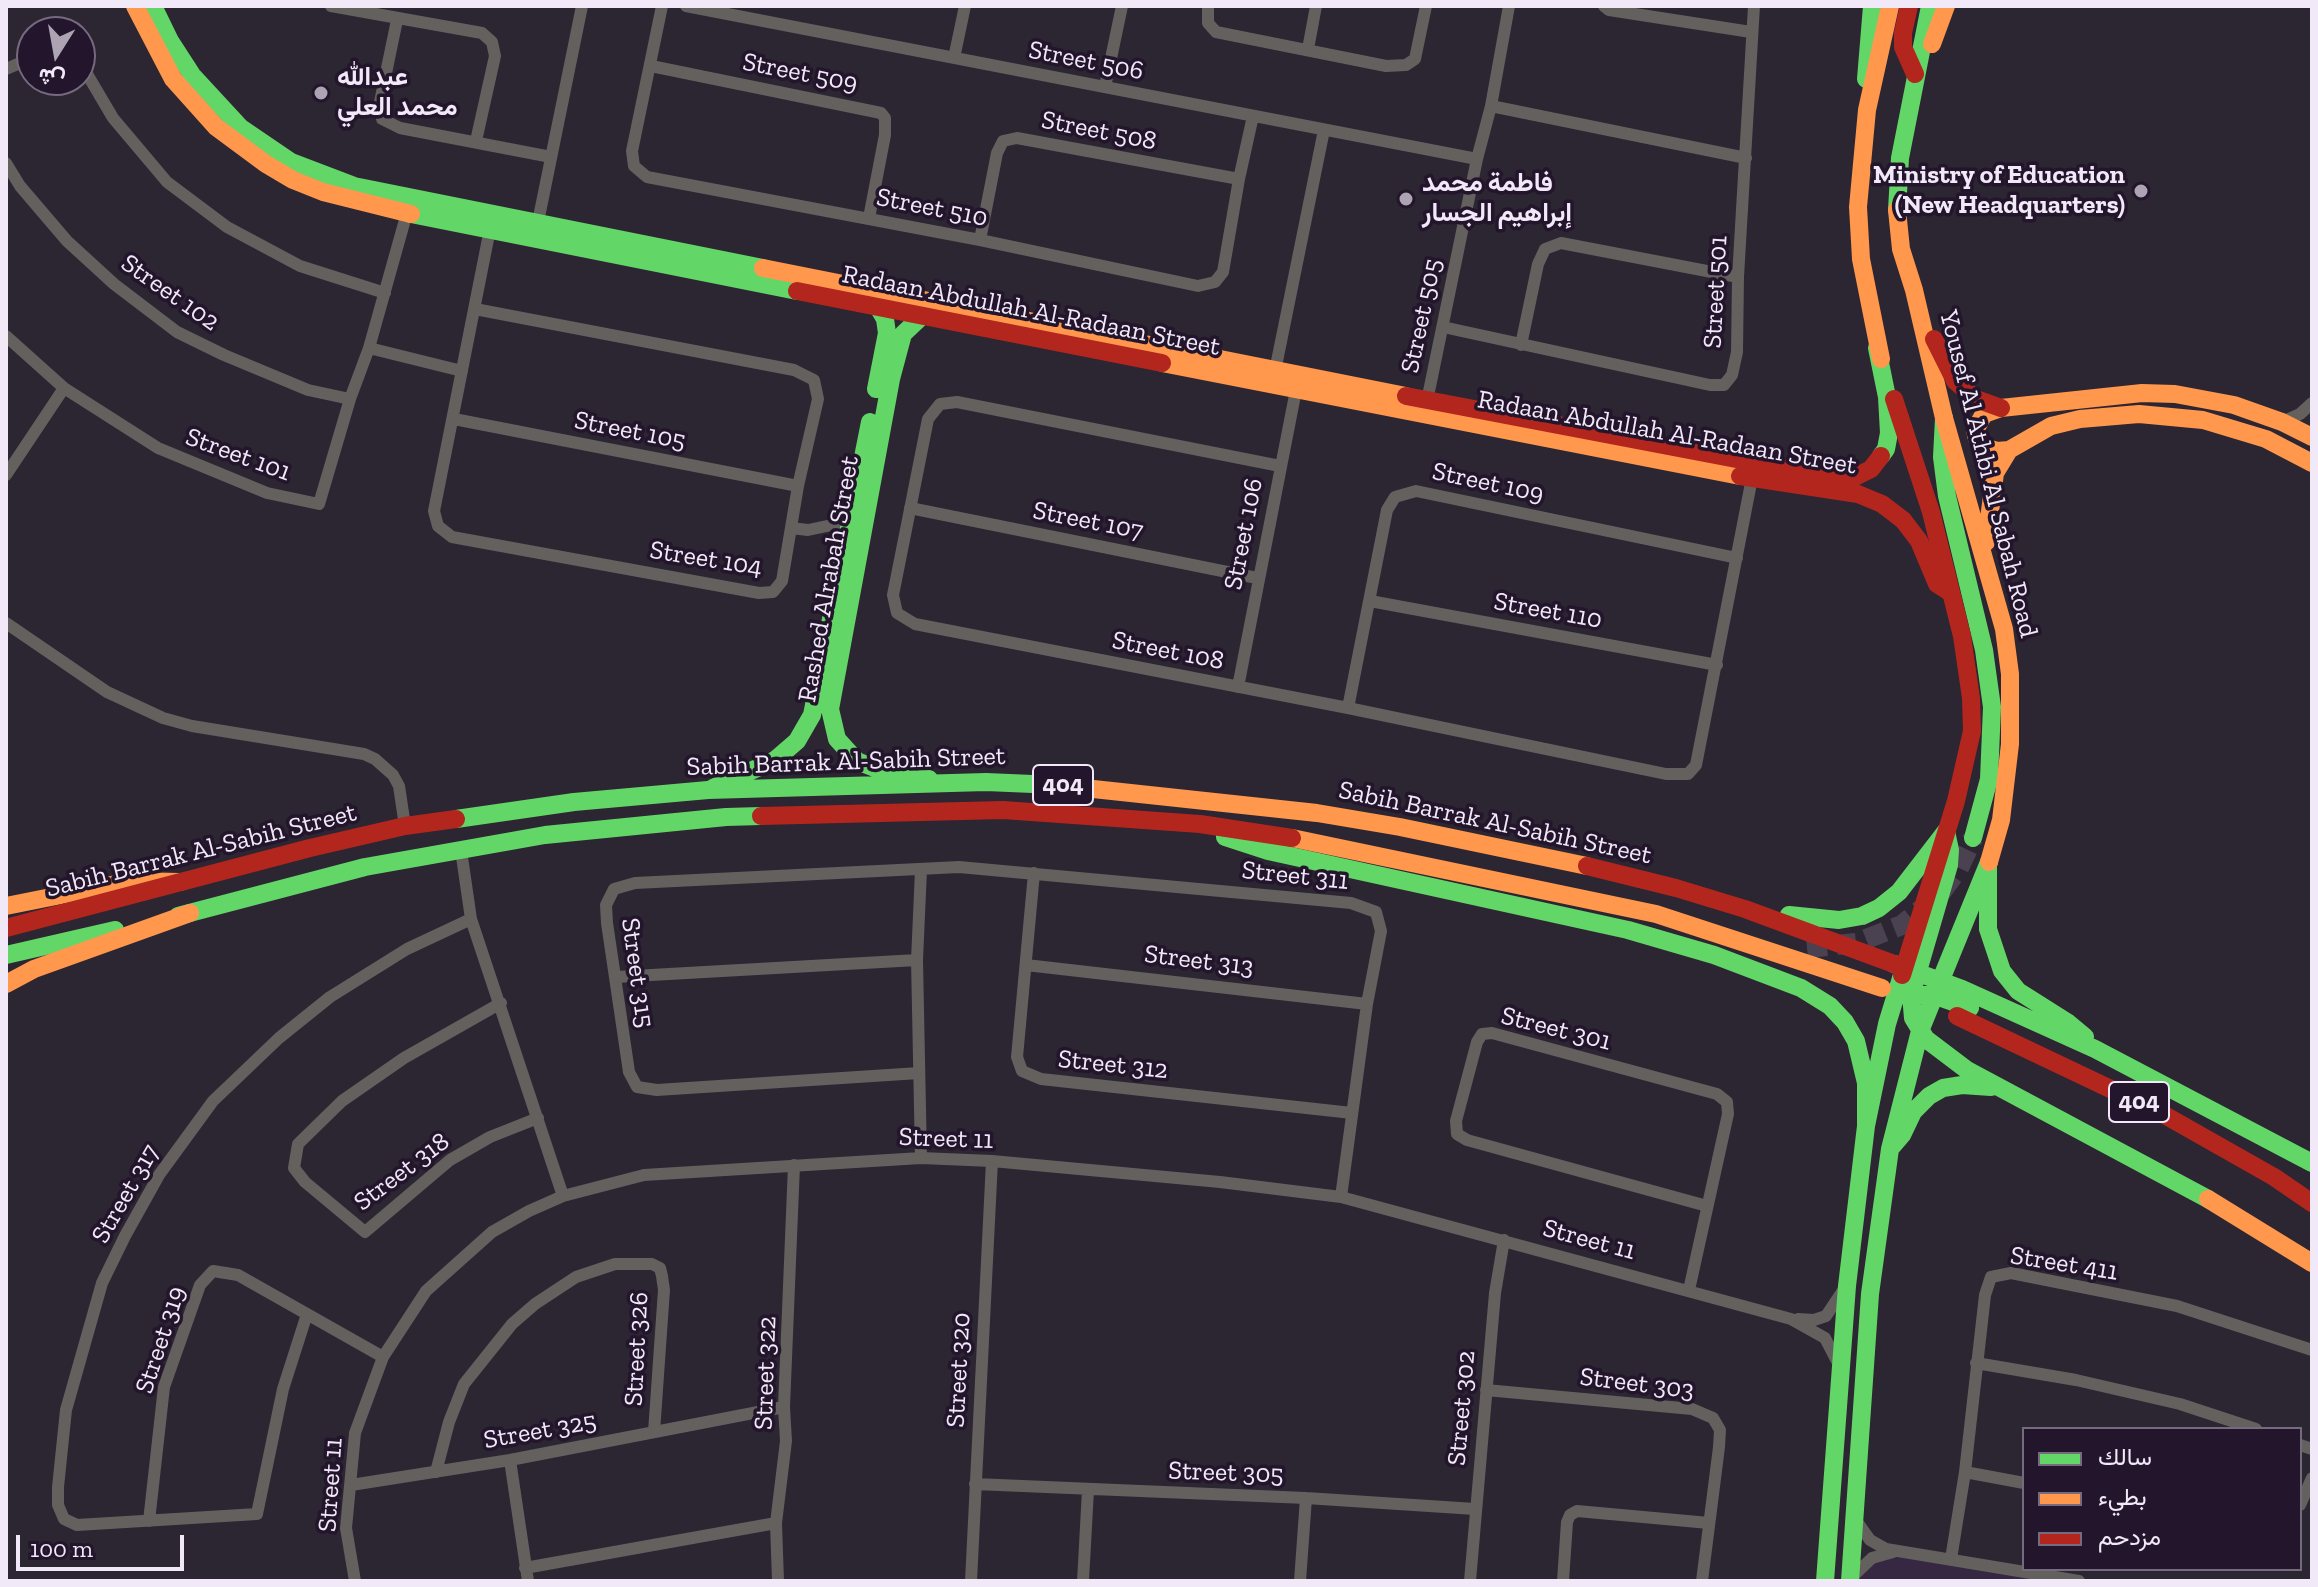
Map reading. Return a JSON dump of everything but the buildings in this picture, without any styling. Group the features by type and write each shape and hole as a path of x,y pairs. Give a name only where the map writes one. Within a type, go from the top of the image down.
{"main road":[{"name":"Radaan Abdullah Al-Radaan Street","path":"135,6 173,79 196,107 239,146 287,168"},
{"name":"Radaan Abdullah Al-Radaan Street","path":"153,6 170,41 216,104 287,168 323,192 538,222 1148,353 1296,390 1841,479 1860,484 1903,520 1919,541 1937,584 1951,593"},
{"path":"1745,909 1827,921 1862,916 1879,908 1899,892 1946,831 1972,731 1967,667 1951,593 1931,512 1877,348 1861,259 1858,207 1872,6"},
{"path":"1867,110 1890,6"},
{"path":"1909,6 1903,47 1915,74"},
{"name":"Yousef Al Athbi Al Sabah Road","path":"1850,1581 1870,1294 1890,1149 1920,1031 1988,867 2001,820 2011,711 2004,629 1944,418 1914,290 1901,249 1897,206 1900,158 1930,6"},
{"path":"1906,118 1922,81 1946,6"},
{"name":"Radaan Abdullah Al-Radaan Street","path":"409,206 490,229 922,316 1058,334"},
{"path":"1914,290 1955,381 1976,399 2001,408"},
{"name":"Rashed Alrabah Street","path":"878,307 893,342 891,379 838,659 831,719 837,739 857,761 877,769 947,785"},
{"name":"Rashed Alrabah Street","path":"708,790 775,760 797,741 805,728 814,706 851,521 893,342 922,316"},
{"name":"Radaan Abdullah Al-Radaan Street","path":"1860,484 1879,462 1889,433 1887,397 1877,348"},
{"name":"Radaan Abdullah Al-Radaan Street","path":"1148,353 1275,371 1427,401 1752,478 1860,484"},
{"path":"2312,437 2282,422 2234,405 2175,394 2114,394 2001,408 1984,414 1975,430 1977,439 1985,447 1997,451 2009,450 2051,426 2080,419 2139,414 2203,420 2240,429 2312,463"},
{"path":"1944,418 1942,457 1945,486 1984,650 1992,707 1991,764 1973,838"},
{"path":"1985,561 1995,473 2009,450"},
{"path":"2272,462 2294,452"},
{"name":"Sabih Barrak Al-Sabih Street","path":"6,928 405,826 574,802 708,790 986,782 1085,786 1317,813 1400,827 1609,871 1745,909 1911,970 1936,988 2095,1049"},
{"name":"Sabih Barrak Al-Sabih Street","path":"6,955 190,913 365,867 545,835 635,824 756,816 1003,810 1200,824 1326,843 1656,914 1896,992 1936,988"},
{"path":"1200,824 1228,838 1268,851 1644,934 1714,955 1801,988 1830,1006 1845,1022 1856,1041 1866,1083 1866,1126"},
{"path":"1825,1581 1847,1286 1866,1126 1896,992 1911,970 1949,865 1946,831"},
{"path":"1394,858 1424,855 1446,857 1615,894 1770,941 1807,948"},
{"path":"1988,867 1988,929 2002,971 2018,991 2076,1028 2095,1049"},
{"path":"6,906 131,881 180,882"},
{"path":"6,984 34,969 190,913"},
{"path":"1896,992 1911,1011 1920,1031 1941,1052 2003,1090 2229,1210 2312,1263"},
{"name":"404","path":"1957,1016 2148,1107 2274,1177 2312,1203"},
{"name":"404","path":"2095,1049 2311,1161"},
{"path":"1890,1149 1917,1106 1936,1092 1951,1086 1972,1084 2003,1090"},
{"path":"2274,1177 2312,1193"}],"street":[{"path":"331,6 482,33 492,42 495,56 476,141"},
{"path":"538,222 582,6"},
{"name":"Street 510","path":"662,6 632,151 634,166 647,177 869,218 1198,286 1215,282 1223,272 1253,116"},
{"name":"Street 506","path":"686,6 1477,159"},
{"path":"954,58 965,6"},
{"path":"1105,87 1122,6"},
{"path":"1208,6 1208,23 1216,32 1386,66 1406,65 1415,59 1426,6"},
{"path":"1308,49 1316,6"},
{"name":"Street 505","path":"1427,401 1477,159 1491,106 1509,6"},
{"path":"1604,6 1609,10 1751,32"},
{"name":"Street 501","path":"1443,327 1710,385 1724,385 1732,375 1737,352 1738,277 1754,6"},
{"path":"397,20 380,102 382,119 400,128 551,157"},
{"name":"Street 509","path":"651,66 881,113 885,118 885,135 869,218"},
{"path":"96,89 113,118 167,182 215,218 300,266 385,293"},
{"path":"1491,106 1746,158"},
{"path":"1275,371 1324,130"},
{"name":"Street 508","path":"980,240 997,153 1003,141 1017,138 1239,179"},
{"name":"Street 102","path":"6,163 20,186 67,241 114,284 177,332 274,377 308,390 350,399"},
{"name":"Street 101","path":"6,336 64,388 158,448 267,493 319,504 350,399 369,348 409,206"},
{"name":"Street 104","path":"475,309 794,370 814,380 818,399 798,486 782,581 773,592 759,593 452,537 438,526 434,511 490,229"},
{"path":"1521,345 1538,264 1545,249 1561,243 1738,277"},
{"path":"369,348 462,371"},
{"path":"6,475 64,388"},
{"name":"Street 106","path":"1238,687 1296,390"},
{"name":"Street 108","path":"1280,466 957,402 940,404 928,419 893,595 897,613 915,624 1348,708 1666,774 1688,774 1696,765 1752,478"},
{"path":"2282,422 2310,406 2312,422"},
{"name":"Street 105","path":"454,419 798,486"},
{"name":"Street 109","path":"1348,708 1387,510 1395,497 1416,491 1737,558"},
{"name":"Street 107","path":"910,508 1257,578"},
{"path":"791,528 808,530 851,521"},
{"name":"Street 110","path":"1370,601 1717,665"},
{"path":"6,623 107,692 163,718 192,726 364,754 375,759 393,775 399,786 405,826"},
{"path":"461,850 471,919 563,1196"},
{"name":"Street 311","path":"921,870 959,867 1034,873 1351,903 1376,912 1381,931 1367,1004 1341,1197"},
{"path":"921,870 917,960 921,1158"},
{"name":"Street 315","path":"919,1073 657,1090 637,1087 629,1072 606,905 614,889 635,883 921,870"},
{"name":"Street 312","path":"1034,873 1017,1057 1022,1071 1041,1079 1352,1113"},
{"name":"Street 317","path":"307,1314 283,1389 257,1514 77,1525 64,1519 58,1505 66,1410 102,1283 159,1175 186,1135 213,1101 251,1063 330,997 407,949 471,919"},
{"path":"616,977 917,960"},
{"name":"Street 313","path":"1026,965 1367,1004"},
{"name":"Street 318","path":"501,1003 404,1058 342,1101 298,1144 294,1168 305,1182 365,1232 450,1160 490,1137 538,1118"},
{"name":"Street 301","path":"1689,1290 1728,1114 1727,1102 1723,1097 1492,1033 1482,1034 1477,1042 1456,1121 1457,1134 1467,1140 1707,1206"},
{"name":"Street 11","path":"355,1581 346,1528 355,1433 383,1357 426,1291 492,1232 563,1196 644,1175 921,1158 992,1161 1220,1182 1341,1197 1791,1319 1825,1338 1841,1370"},
{"name":"Street 320","path":"971,1581 992,1161"},
{"name":"Street 322","path":"778,1581 776,1523 786,1441 784,1407 794,1165"},
{"name":"Street 302","path":"1470,1581 1495,1293 1504,1240"},
{"name":"Street 326","path":"436,1472 449,1422 464,1384 512,1324 535,1304 576,1277 615,1264 652,1264 660,1268 662,1276 664,1290 654,1432"},
{"name":"Street 319","path":"149,1521 164,1387 200,1285 213,1271 238,1275 383,1357"},
{"name":"Street 411","path":"1951,1559 1965,1472 1985,1295 1991,1277 2011,1273 2177,1306 2312,1350"},
{"name":"Street 11","path":"1791,1319 1814,1320 1826,1316 1847,1286"},
{"path":"1976,1363 2076,1380 2165,1401 2250,1427"},
{"name":"Street 303","path":"1486,1390 1692,1409 1713,1418 1720,1430 1719,1447 1702,1581"},
{"name":"Street 325","path":"351,1485 510,1460 784,1407"},
{"path":"510,1460 526,1574 776,1523"},
{"path":"1965,1472 2022,1483"},
{"path":"2302,1500 2312,1478"},
{"name":"Street 305","path":"975,1484 1306,1498 1475,1509"},
{"path":"1083,1581 1088,1490"},
{"path":"1300,1581 1306,1498"},
{"path":"1563,1581 1567,1522 1570,1515 1577,1511 1709,1523"},
{"path":"1854,1517 1870,1540 1896,1551 2079,1581"},
{"path":"1850,1581 1859,1568 1872,1558 1896,1551"}],"shaded area":[{"path":"1896,1556 2052,1581 1856,1581 1873,1560"}],"tunnel":[{"path":"1807,948 1856,943 1902,925 1940,894 1959,868 1973,838"}],"traffic: fast":[{"path":"153,6 170,41 192,75 241,128 291,162 354,186 763,268"},
{"path":"1866,79 1872,6"},
{"path":"1897,210 1900,158 1930,6"},
{"path":"411,214 797,291"},
{"path":"876,389 887,333 885,319 878,307"},
{"path":"922,316 903,334 891,379 830,709 837,739 857,761 877,769 929,779"},
{"path":"1877,348 1887,397 1889,433 1886,449 1881,456"},
{"path":"1944,418 1942,457 1947,496 1984,650 1992,707 1989,779 1973,838"},
{"path":"713,788 775,760 797,741 812,715 870,422"},
{"path":"456,819 574,802 708,790 986,782 1056,785"},
{"path":"178,916 365,867 545,835 761,816"},
{"path":"1946,831 1949,865 1911,995 1913,1018 1926,1039 1967,1070 2208,1199"},
{"path":"1789,915 1839,920 1862,916 1879,908 1899,892 1946,831"},
{"path":"1225,837 1268,851 1628,930 1714,955 1801,988 1830,1006 1845,1022 1856,1041 1866,1083 1866,1126"},
{"path":"1850,1581 1870,1294 1890,1149 1920,1031 1989,862"},
{"path":"1988,867 1988,929 2002,971 2018,991 2085,1037"},
{"path":"6,955 115,930"},
{"path":"1894,964 1962,989 2095,1049 2312,1163"},
{"path":"1825,1581 1847,1286 1866,1126 1887,1024 1902,975"},
{"path":"1896,995 1933,995 1970,1008"},
{"path":"1890,1149 1902,1135 1913,1112 1929,1096 1943,1088 1962,1085 1991,1087"}],"traffic: slow":[{"path":"135,6 173,79 216,127 293,180 323,192 411,214"},
{"path":"1881,359 1861,259 1858,207 1867,110 1890,6"},
{"path":"1932,44 1946,6"},
{"path":"1897,210 1901,249 1914,290 1944,418 2004,629 2010,674 2010,744 2001,820 1989,862"},
{"path":"763,268 1406,396"},
{"path":"1162,363 1740,476"},
{"path":"2009,450 1997,451 1985,447 1977,439 1975,430 1984,414 2001,408 2142,393 2175,394 2234,405 2282,422 2312,437"},
{"path":"1986,542 1995,473 2009,450 2051,426 2080,419 2139,414 2203,420 2266,439 2312,463"},
{"path":"1056,785 1317,813 1587,866"},
{"path":"1292,838 1656,914 1882,988"},
{"path":"6,906 131,881 180,882"},
{"path":"6,984 34,969 190,913"},
{"path":"2208,1199 2312,1263"}],"traffic: jam":[{"path":"1909,6 1903,47 1915,74"},
{"path":"797,291 1162,363"},
{"path":"1934,339 1955,381 1976,399 2001,408"},
{"path":"1406,396 1841,479 1851,479 1871,469 1881,456"},
{"path":"1894,399 1931,512 1962,636 1971,698 1972,731 1956,801 1902,975"},
{"path":"1740,476 1858,494 1882,504 1903,520 1919,541 1937,584 1951,593"},
{"path":"761,816 1003,810 1200,824 1292,838"},
{"path":"6,928 310,848 405,826 456,819"},
{"path":"1587,866 1745,909 1894,964"},
{"path":"1957,1016 2161,1113 2274,1177 2312,1203"}],"place":[{"name":"عبدالله محمد العلي","path":"321,93"},
{"name":"Ministry of Education (New Headquarters)","path":"2141,191"},
{"name":"فاطمة محمد إبراهيم الجسار","path":"1406,199"}]}
